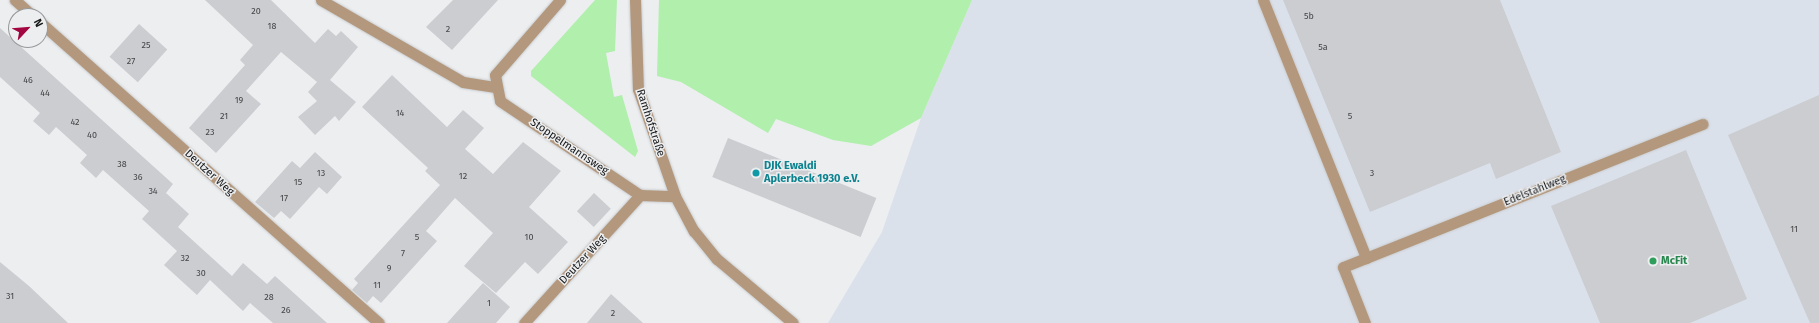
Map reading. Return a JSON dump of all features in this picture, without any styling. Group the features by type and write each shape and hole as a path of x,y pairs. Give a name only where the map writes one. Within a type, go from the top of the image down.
{"street":[{"path":"15,0 24,8"},
{"path":"321,0 463,82 496,87 494,75 560,0"},
{"name":"Ramhofstraße","path":"635,0 638,89 675,196"},
{"path":"1263,0 1366,258"},
{"name":"Deutzer Weg","path":"48,29 379,323"},
{"name":"Stoppelmannsweg","path":"496,87 500,101 640,195"},
{"name":"Edelstahlweg","path":"1365,323 1343,267 1703,124"},
{"path":"640,195 675,196 694,231 717,258 793,323"},
{"name":"Deutzer Weg","path":"524,323 640,195"}],"shaded area":[{"path":"972,0 1819,0 1819,323 828,323 882,232 921,118"}],"green space":[{"path":"595,0 617,0 615,51 606,53 614,97 622,95 638,151 635,157 531,76 531,71"},
{"path":"659,0 972,0 921,118 871,146 833,140 776,119 768,133 681,82 657,76"}],"building":[{"path":"205,0 271,0 315,43 328,29 336,36 341,31 358,47 330,80 356,102 339,121 335,116 315,135 298,117 317,101 308,92 317,82 281,52 246,91 261,104 216,153 189,128 245,65 240,60 253,45"},
{"path":"453,0 498,0 452,50 426,27"},
{"path":"1283,0 1500,0 1561,152 1496,179 1490,163 1370,212"},
{"path":"139,24 167,49 138,82 110,57"},
{"path":"0,28 8,35 8,48 22,48 173,184 166,193 189,214 178,227 232,276 243,263 267,284 275,276 327,323 273,323 250,303 243,311 210,280 197,295 164,265 177,251 142,219 149,211 103,170 96,178 80,163 87,155 56,127 49,135 33,121 40,113 0,77"},
{"path":"392,75 447,127 463,110 484,128 465,149 493,174 523,142 561,171 529,207 568,242 538,274 525,262 496,293 464,266 493,233 455,198 426,231 437,241 381,303 373,296 367,303 352,290 358,283 354,279 440,185 425,171 428,168 362,107"},
{"path":"1819,95 1819,323 1810,323 1728,135"},
{"path":"728,138 876,198 861,237 712,177"},
{"name":"McFit","path":"1686,150 1747,299 1690,323 1600,323 1551,206"},
{"path":"315,152 342,177 327,194 319,187 290,219 281,211 274,218 255,202 292,161 300,168"},
{"path":"594,193 611,209 594,227 577,211"},
{"path":"0,262 29,286 68,323 0,323"},
{"path":"483,283 510,307 496,323 447,323"},
{"path":"611,294 643,323 587,323"}],"place":[{"name":"DJK Ewaldi Aplerbeck 1930 e.V.","path":"756,173"},
{"name":"McFit","path":"1653,261"}]}
